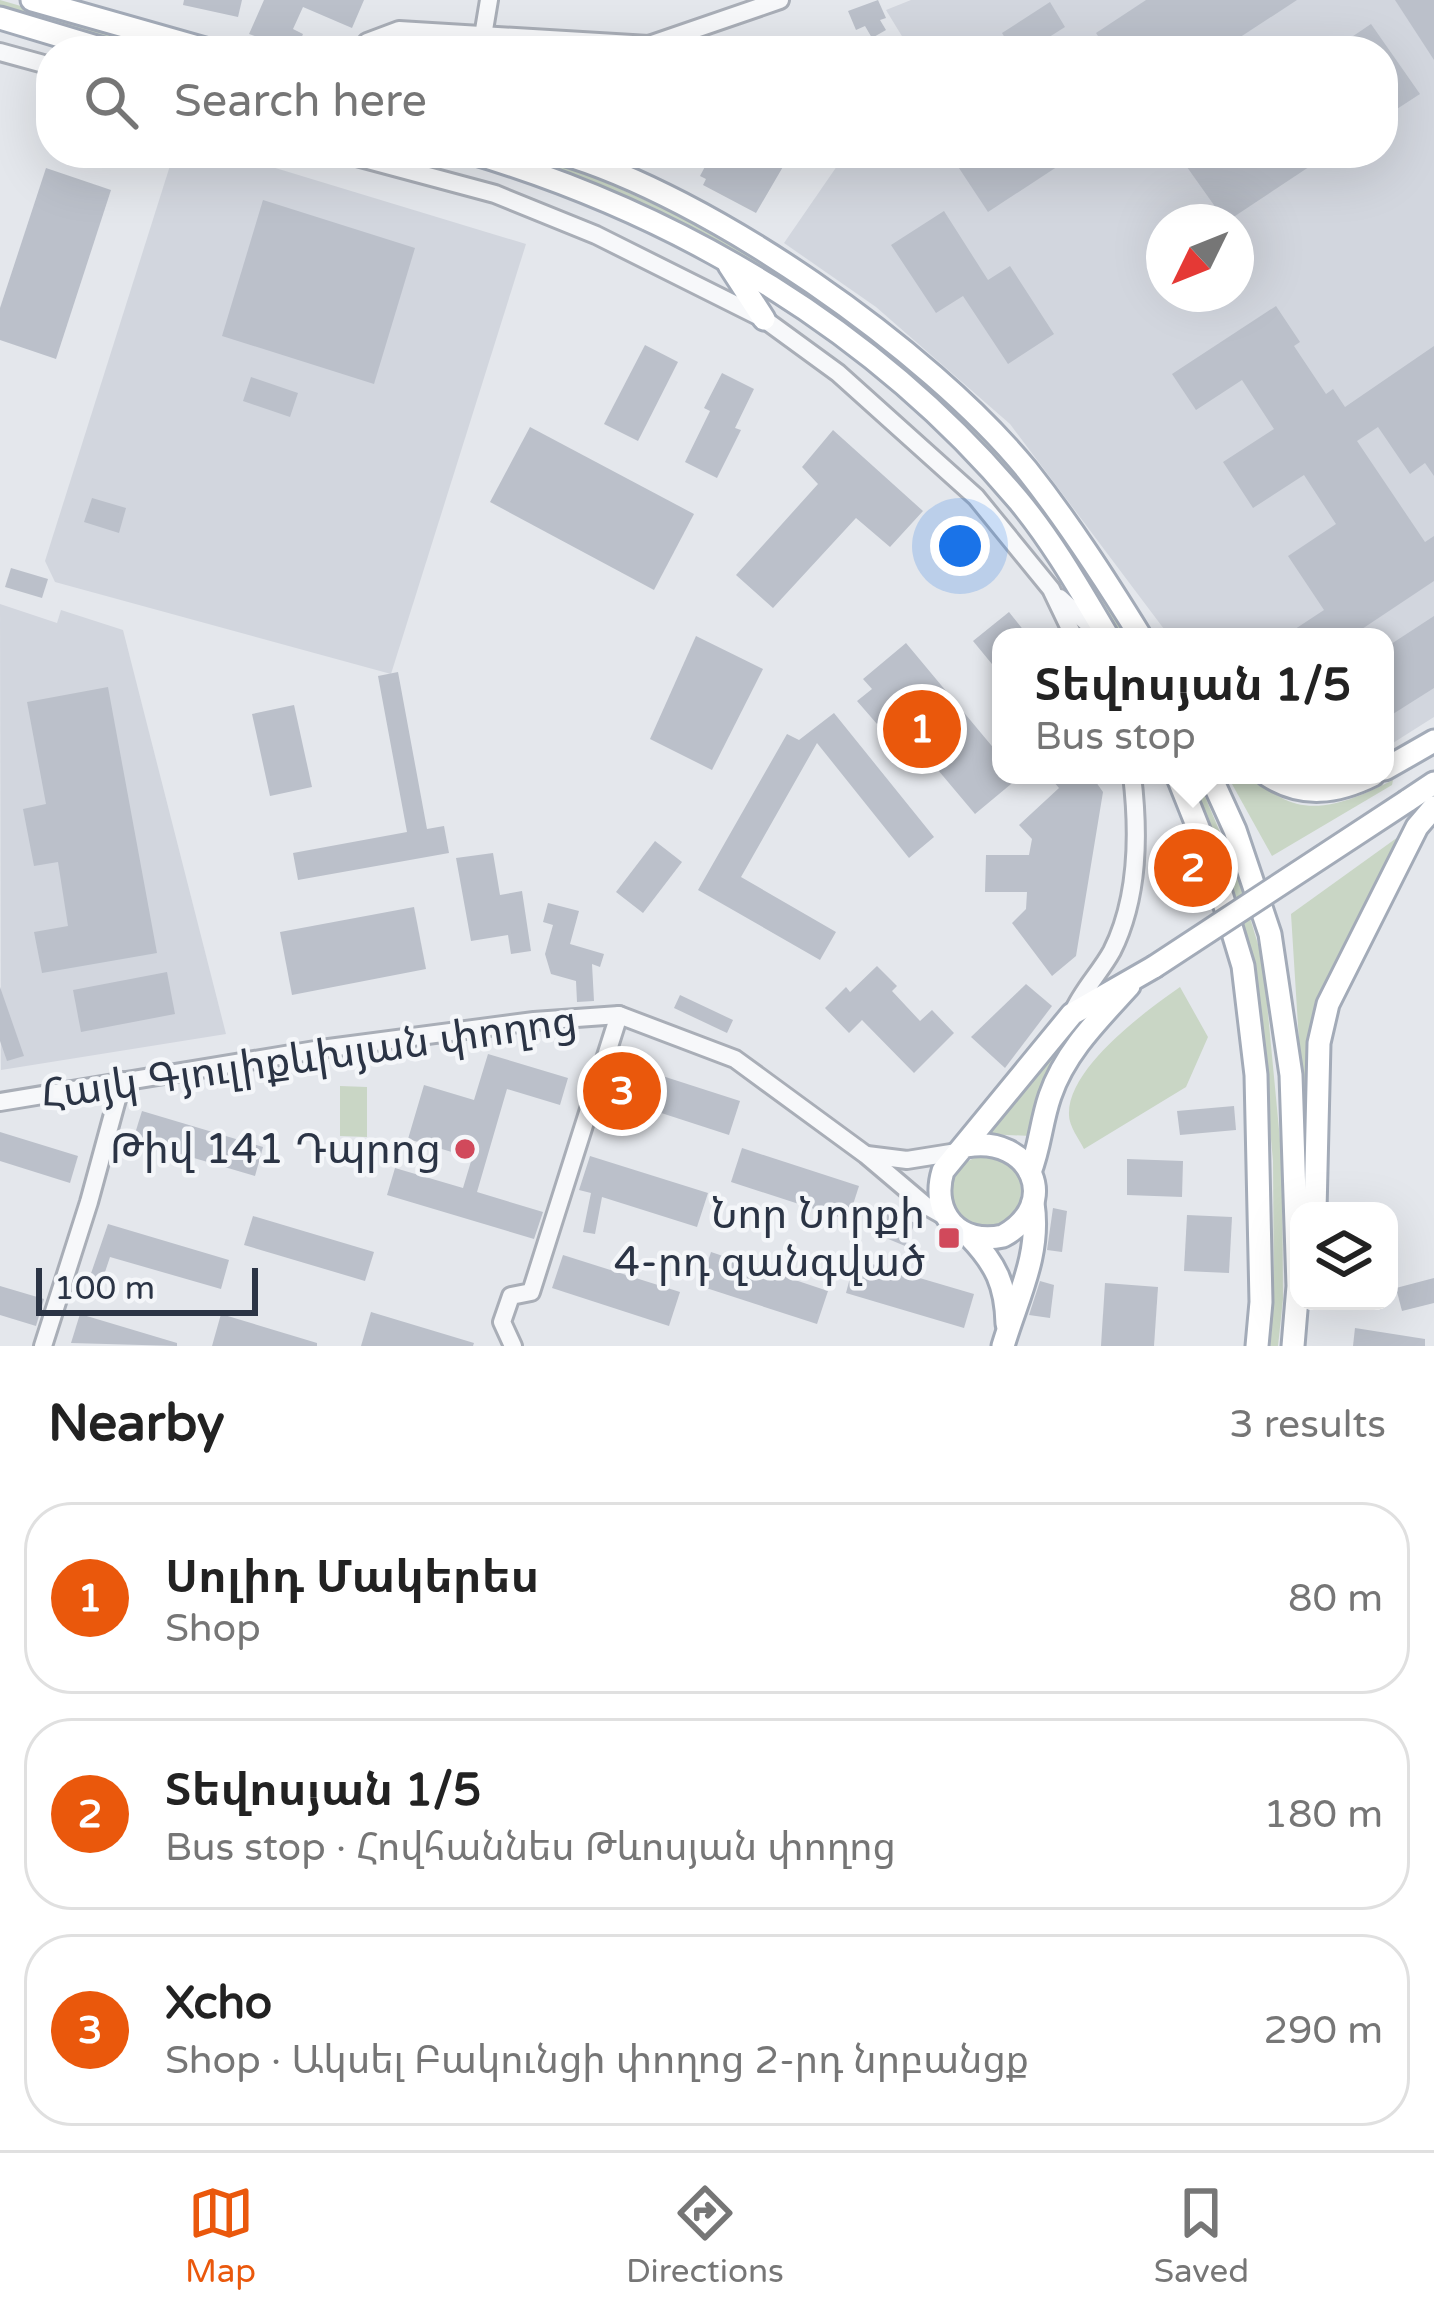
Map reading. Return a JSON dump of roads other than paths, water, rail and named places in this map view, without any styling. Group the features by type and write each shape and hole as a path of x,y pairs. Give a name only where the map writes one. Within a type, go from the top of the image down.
{"main road":[{"path":"32,0 159,36"},
{"path":"0,19 58,36"},
{"path":"541,168 726,259 898,377 1018,500 1066,565 1100,628"},
{"path":"598,168 712,220 890,340 954,395 1024,467 1088,552 1135,628"},
{"path":"726,259 764,319"},
{"path":"1394,764 1434,741"},
{"path":"1005,1338 1003,1280 993,1261 946,1217 939,1202 943,1171 1072,1014 1100,994 1144,974 1434,783"},
{"path":"1181,784 1211,860 1243,966 1256,1075 1261,1302 1257,1346"},
{"path":"1214,784 1270,934 1291,1076 1295,1202"},
{"path":"1281,784 1310,792 1348,784"},
{"path":"1315,1202 1319,1043 1328,1004 1417,827 1434,807"},
{"path":"1005,1338 1020,1304 1037,1229 1030,1172 1052,1091 1094,1023 1144,974"},
{"path":"962,1149 984,1144 1005,1148 1030,1172"},
{"path":"968,1235 1004,1236 1022,1222 1033,1203"},
{"path":"1293,1346 1296,1310"}],"street":[{"path":"379,36 399,30 483,36 489,0"},
{"path":"675,36 780,0"},
{"path":"0,52 36,62"},
{"path":"399,168 495,194 596,235 764,319 838,373 934,455 1025,552 1051,589 1070,628"},
{"path":"1051,589 1095,628"},
{"path":"1072,1014 1081,992 1110,955 1131,895 1136,831 1133,784"},
{"path":"514,1346 502,1322 511,1296 533,1288 619,1015"},
{"name":"Հայկ Գյուլիքևխյան փողոց","path":"0,1102 321,1048 619,1015 735,1059 946,1217"},
{"path":"43,1346 122,1081"},
{"path":"866,1155 907,1160 962,1149"}],"place":[{"name":"Սոլիդ Մակերես","path":"922,729"},
{"name":"Տեվոսյան 1/5","path":"1193,868"},
{"name":"Xcho","path":"622,1091"},
{"name":"Թիվ 141 Դպրոց","path":"465,1149"},
{"name":"Նոր Նորքի 4-րդ զանգված","path":"949,1238"}]}
